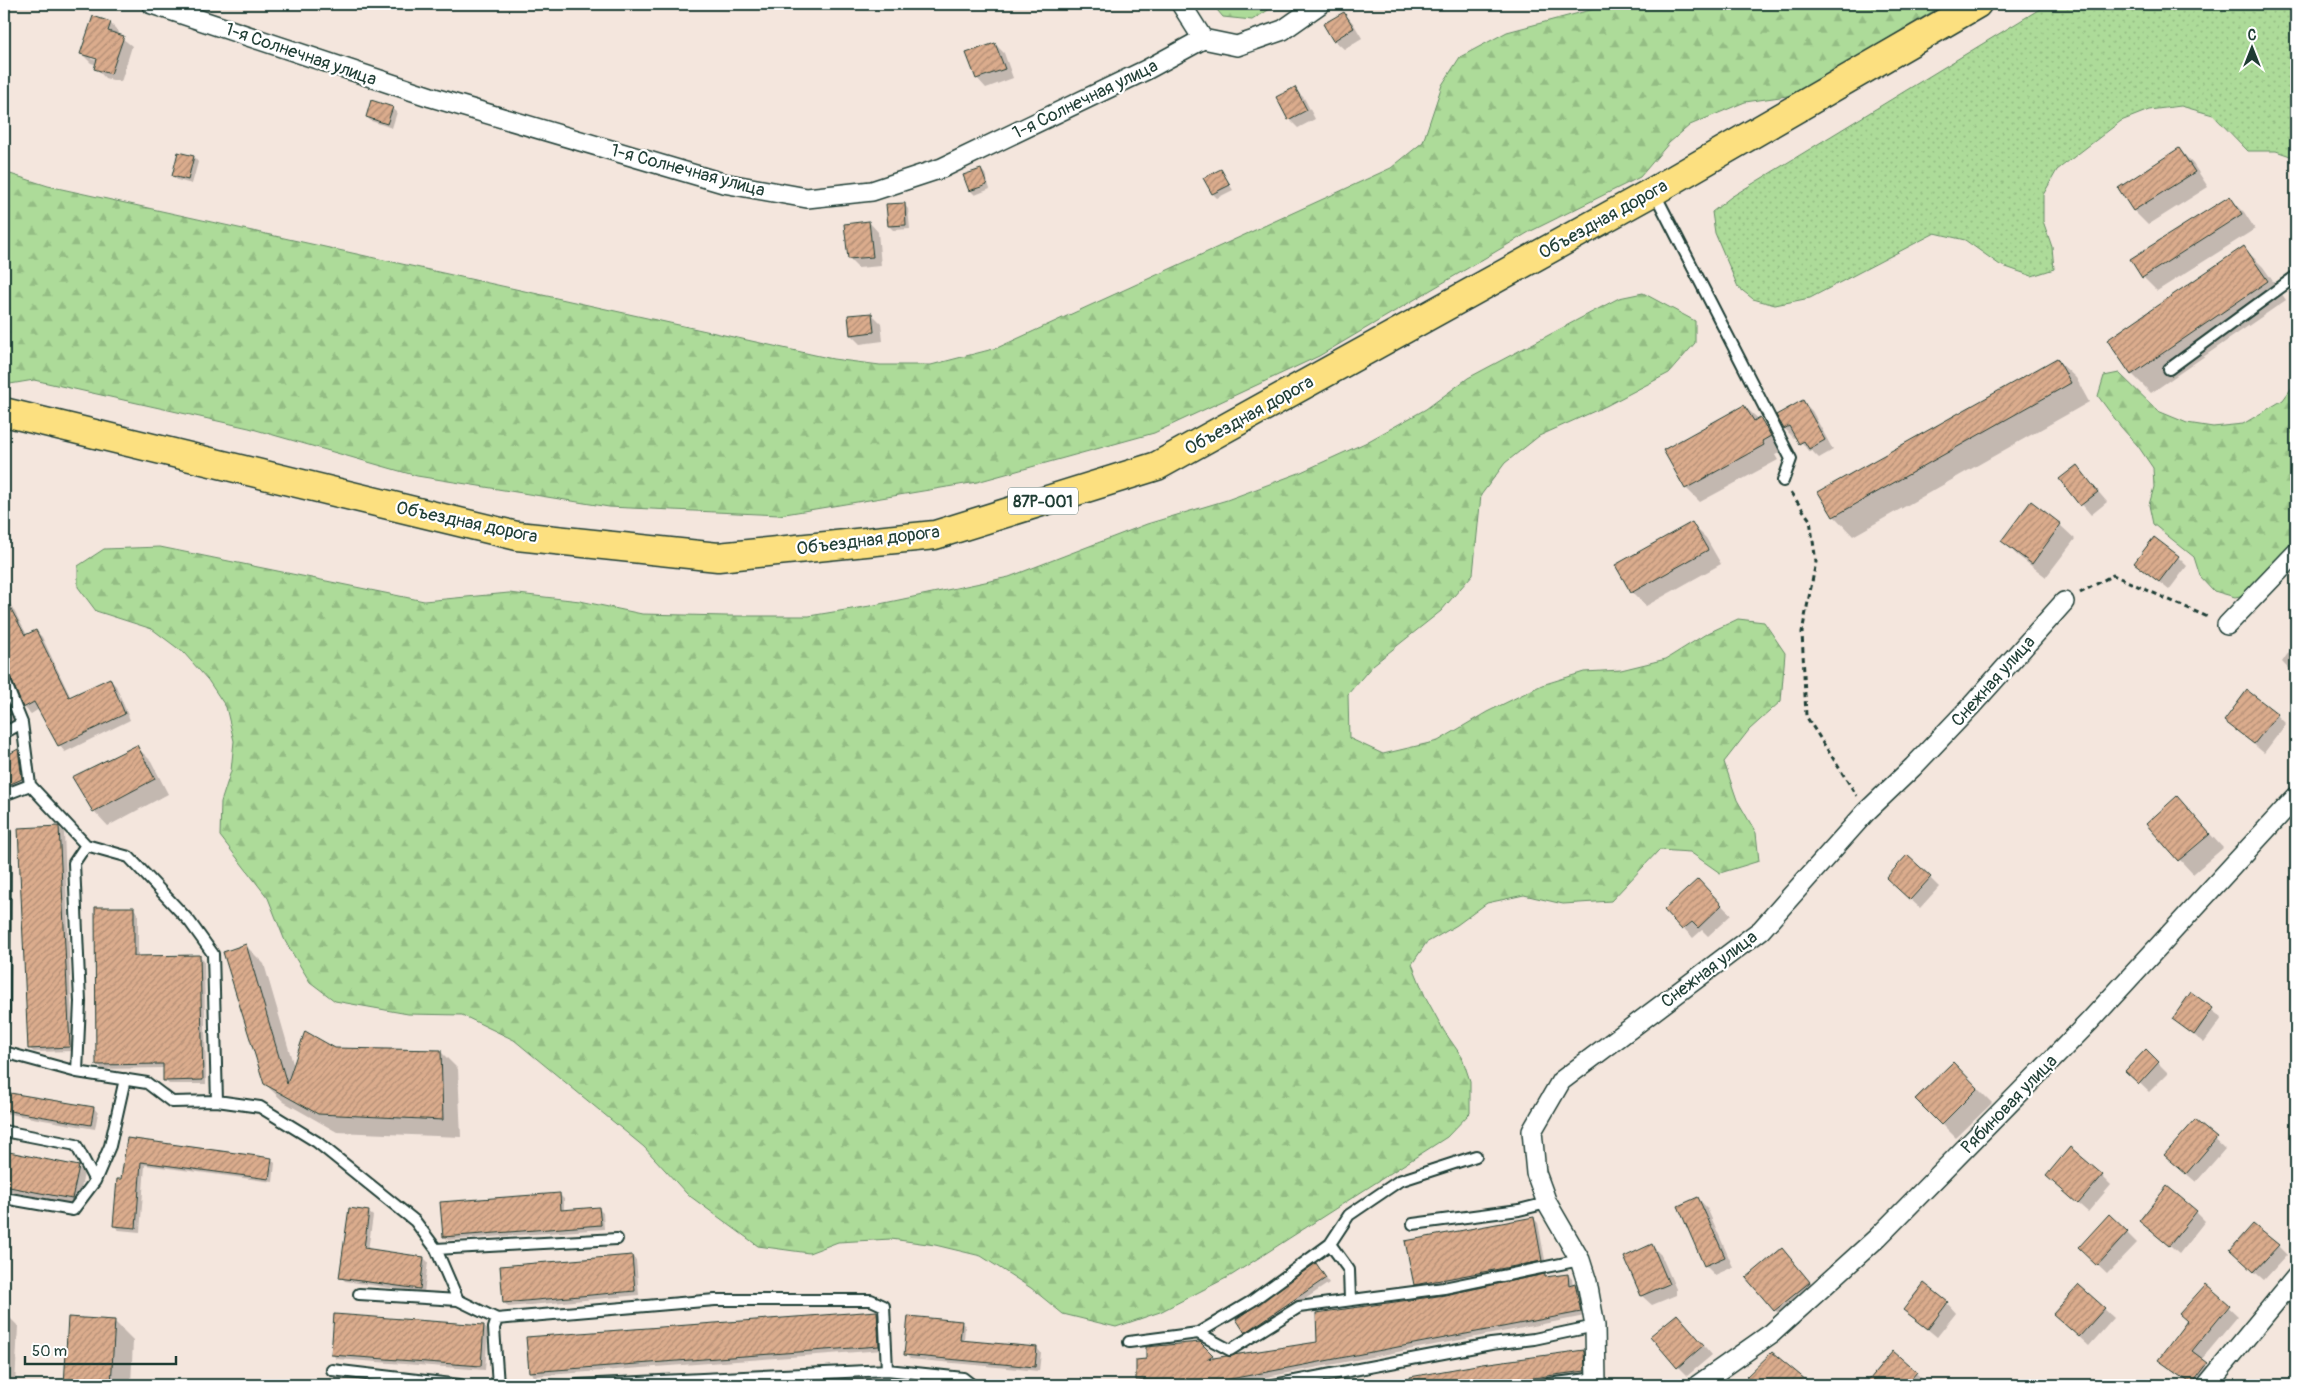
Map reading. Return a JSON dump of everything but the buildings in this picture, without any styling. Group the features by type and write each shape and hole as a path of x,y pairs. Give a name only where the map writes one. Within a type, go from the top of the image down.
{"main road":[{"name":"Объездная дорога","path":"4,412 517,536 718,557 935,535 1156,466 1654,191 1977,4"}],"street":[{"name":"1-я Солнечная улица","path":"152,4 431,98 723,183 807,198 872,191 942,168 1146,70 1203,39"},
{"path":"1180,4 1203,39 1237,46 1283,30 1320,4"},
{"path":"2227,625 2296,553"},
{"name":"Снежная улица","path":"1596,1382 1595,1326 1587,1282 1580,1260 1547,1203 1536,1173 1532,1131 1561,1081 1761,930 1866,812 1972,706 2064,602"},
{"name":"Рябиновая улица","path":"1698,1385 1772,1333 1878,1237 2089,1022 2296,797"},
{"path":"2207,1385 2296,1277"}],"lane":[{"path":"1654,191 1791,459 1783,481"},
{"path":"2169,369 2296,276"},
{"path":"4,679 22,723 30,786 86,845 129,857 190,922 213,954 218,1101"},
{"path":"4,733 22,723"},
{"path":"4,795 30,786"},
{"path":"4,1019 5,832"},
{"path":"77,1072 80,1002 74,863 86,845"},
{"path":"4,1052 77,1072 147,1083 172,1102 218,1101 260,1107 317,1142 415,1221 436,1249 458,1300"},
{"path":"4,1198 73,1210 95,1181 110,1146 125,1079"},
{"path":"4,1131 76,1145 95,1181"},
{"path":"1129,1342 1198,1333 1252,1301 1330,1244 1349,1215 1399,1181 1476,1156"},
{"path":"1413,1224 1519,1210 1547,1203"},
{"path":"436,1249 617,1238"},
{"path":"1330,1244 1349,1270 1350,1300"},
{"path":"1198,1333 1230,1350 1299,1308 1444,1288 1580,1260"},
{"path":"359,1294 458,1300 497,1319 714,1300 871,1300 884,1306 887,1370"},
{"path":"497,1319 494,1328 498,1385"},
{"path":"1274,1385 1491,1344 1534,1339 1595,1326"},
{"path":"332,1370 460,1385"},
{"path":"577,1385 643,1384 887,1370 963,1378 972,1385"},
{"path":"1540,1385 1596,1382"}],"path":[{"path":"1783,481 1810,520 1816,562 1802,632 1806,716 1866,812"},
{"path":"2064,602 2113,575 2227,625"}],"green space":[{"path":"1212,4 1278,4 1252,20 1223,17"},
{"path":"1613,4 1945,4 1794,95 1745,102 1690,125 1669,143 1640,177 1529,232 1319,356 1154,433 977,482 779,515 609,507 417,476 249,428 34,380 4,385 4,172 48,186 833,359 880,365 931,365 997,348 1391,168 1423,142 1442,85 1460,57 1507,32"},
{"path":"2048,4 2296,4 2296,158 2276,151 2248,151 2213,115 2181,106 2149,110 2121,121 2057,170 2043,195 2043,221 2052,247 2054,269 2032,276 2000,265 1965,240 1935,233 1810,298 1775,305 1753,299 1738,287 1715,233 1712,212 1731,197"},
{"path":"1643,293 1695,321 1695,343 1669,373 1606,406 1539,436 1505,463 1481,495 1473,574 1441,611 1373,665 1348,694 1349,738 1383,754 1438,741 1487,712 1542,685 1584,672 1621,670 1666,659 1706,634 1738,619 1764,622 1785,653 1781,701 1749,730 1724,762 1737,800 1756,833 1759,861 1720,873 1690,852 1659,850 1611,901 1563,904 1524,895 1487,903 1457,925 1426,943 1412,964 1425,996 1444,1031 1462,1057 1470,1081 1470,1113 1447,1137 1232,1275 1160,1312 1116,1327 1063,1314 1031,1288 981,1256 935,1245 891,1239 838,1242 809,1253 758,1246 687,1194 644,1147 514,1040 462,1015 408,1014 335,1001 310,982 285,941 268,898 220,836 221,802 231,771 234,741 226,707 208,680 184,653 152,629 96,611 78,587 78,566 104,549 160,547 424,601 509,593 580,601 642,614 726,616 809,616 870,606 1009,577 1147,524 1227,500 1299,473 1365,443 1426,409 1468,378 1619,298"},
{"path":"2119,373 2158,411 2187,423 2213,427 2243,424 2283,400 2296,382 2296,553 2254,593 2235,597 2214,591 2200,576 2194,557 2153,524 2149,505 2154,487 2153,468 2098,396 2104,376"}]}
